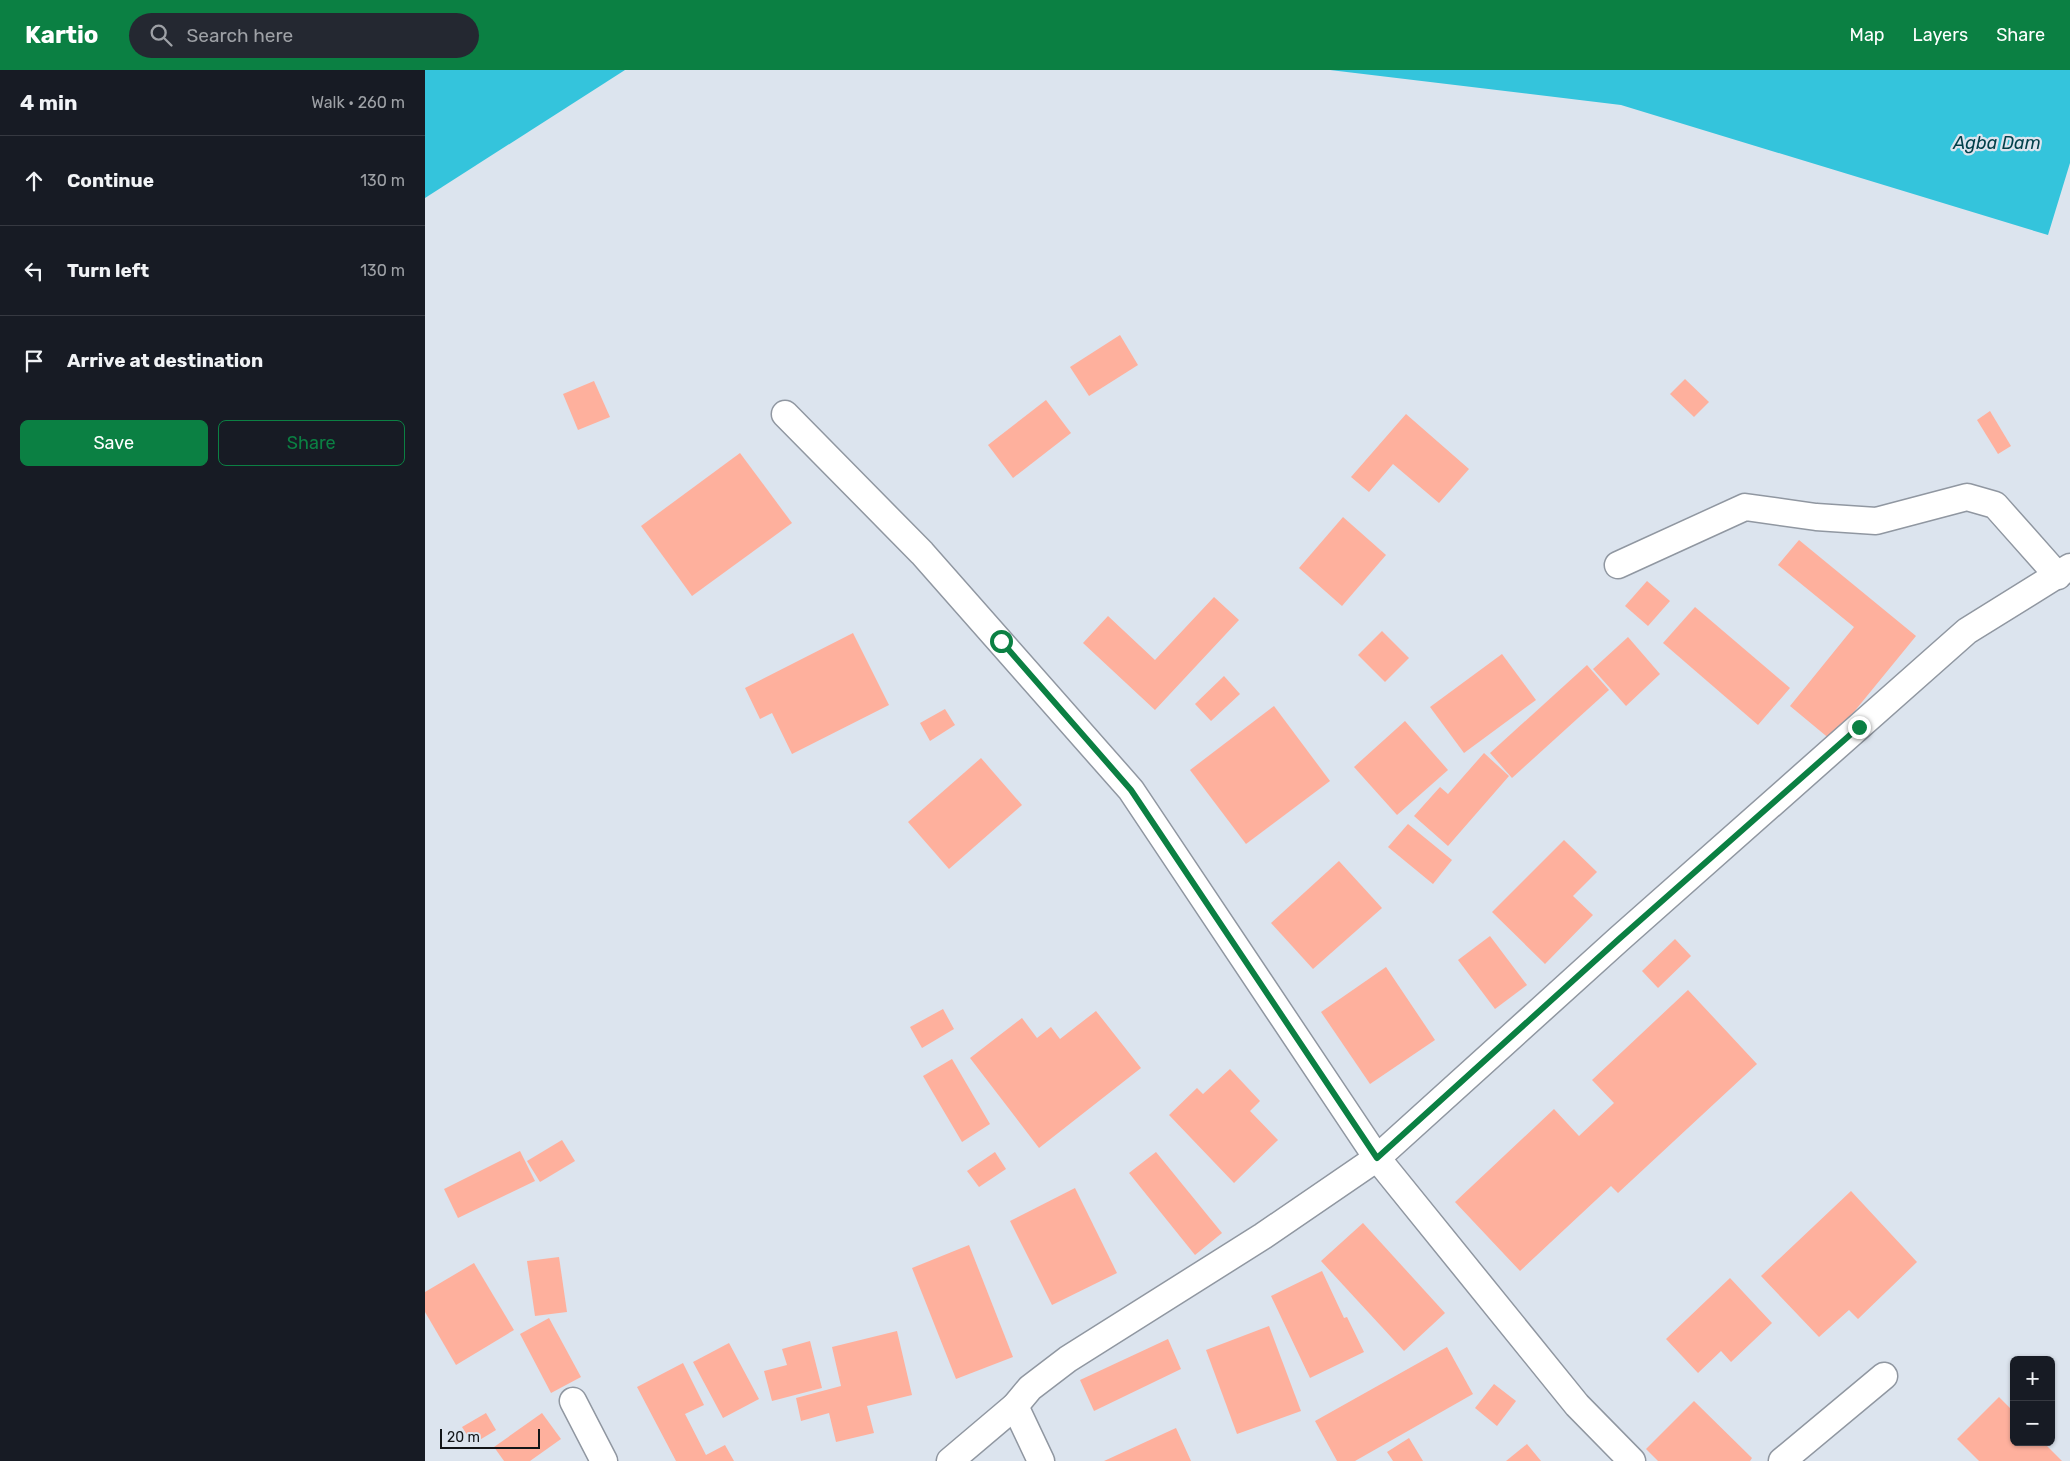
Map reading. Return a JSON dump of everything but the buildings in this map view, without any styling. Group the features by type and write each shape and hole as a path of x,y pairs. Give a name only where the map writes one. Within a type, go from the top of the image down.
{"street":[{"path":"785,414 923,554 1131,790 1377,1158 1577,1405 1632,1461"},
{"path":"950,1461 1015,1406 1030,1388 1068,1359 1263,1236 1377,1158 1619,939 1967,631 2064,572 1995,504 1967,497 1876,521 1816,518 1745,508 1618,565"},
{"path":"1781,1461 1884,1376"},
{"path":"573,1401 604,1461"},
{"path":"1015,1406 1041,1461"}],"water":[{"path":"425,70 625,70 425,198"},
{"name":"Agba Dam","path":"1330,70 2070,70 2070,163 2048,235 1621,105"}],"route":[{"path":"1001,641 1131,790 1377,1158 1619,939 1859,727"}]}
